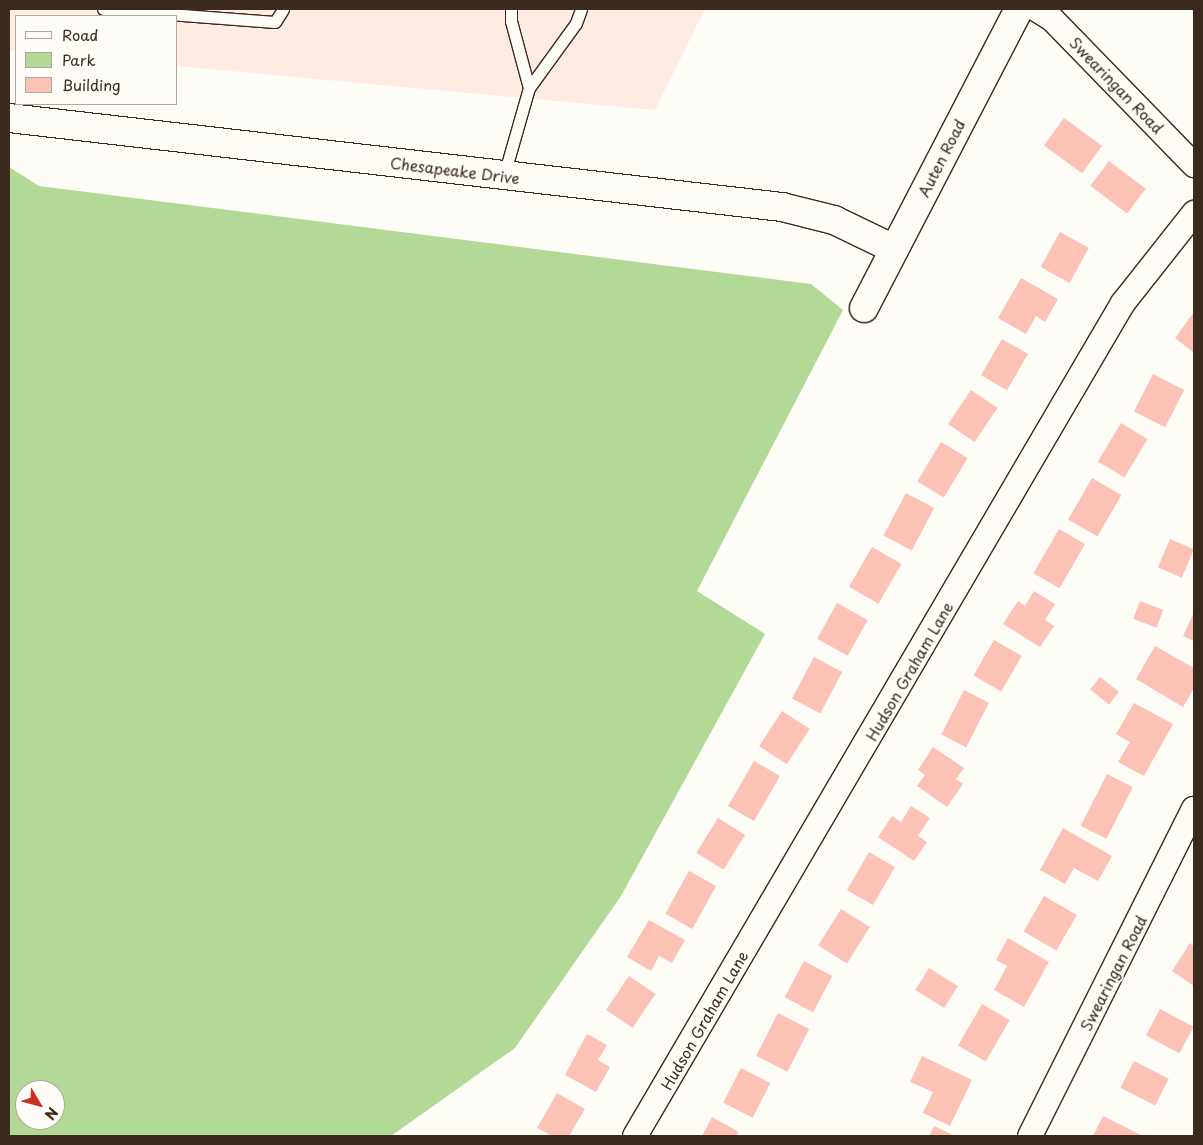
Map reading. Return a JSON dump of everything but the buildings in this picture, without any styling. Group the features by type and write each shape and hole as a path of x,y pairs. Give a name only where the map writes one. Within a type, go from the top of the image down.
{"street":[{"name":"Auten Road","path":"864,308 1019,9"},
{"name":"Swearingan Road","path":"1036,9 1052,19 1194,165"},
{"name":"Chesapeake Drive","path":"9,118 802,211 834,220 894,248"},
{"name":"Hudson Graham Lane","path":"636,1136 1123,303 1194,213"},
{"name":"Swearingan Road","path":"1030,1136 1194,809"}],"lane":[{"path":"103,9 276,22 283,9"},
{"path":"511,9 511,21 529,88"},
{"path":"503,176 529,88 576,24 581,9"}],"shaded area":[{"path":"9,9 705,9 655,110 178,66 178,15 15,15 15,51 9,51"}],"green space":[{"path":"9,167 39,186 811,284 843,310 697,591 765,634 621,896 515,1048 391,1136 9,1136"}]}
